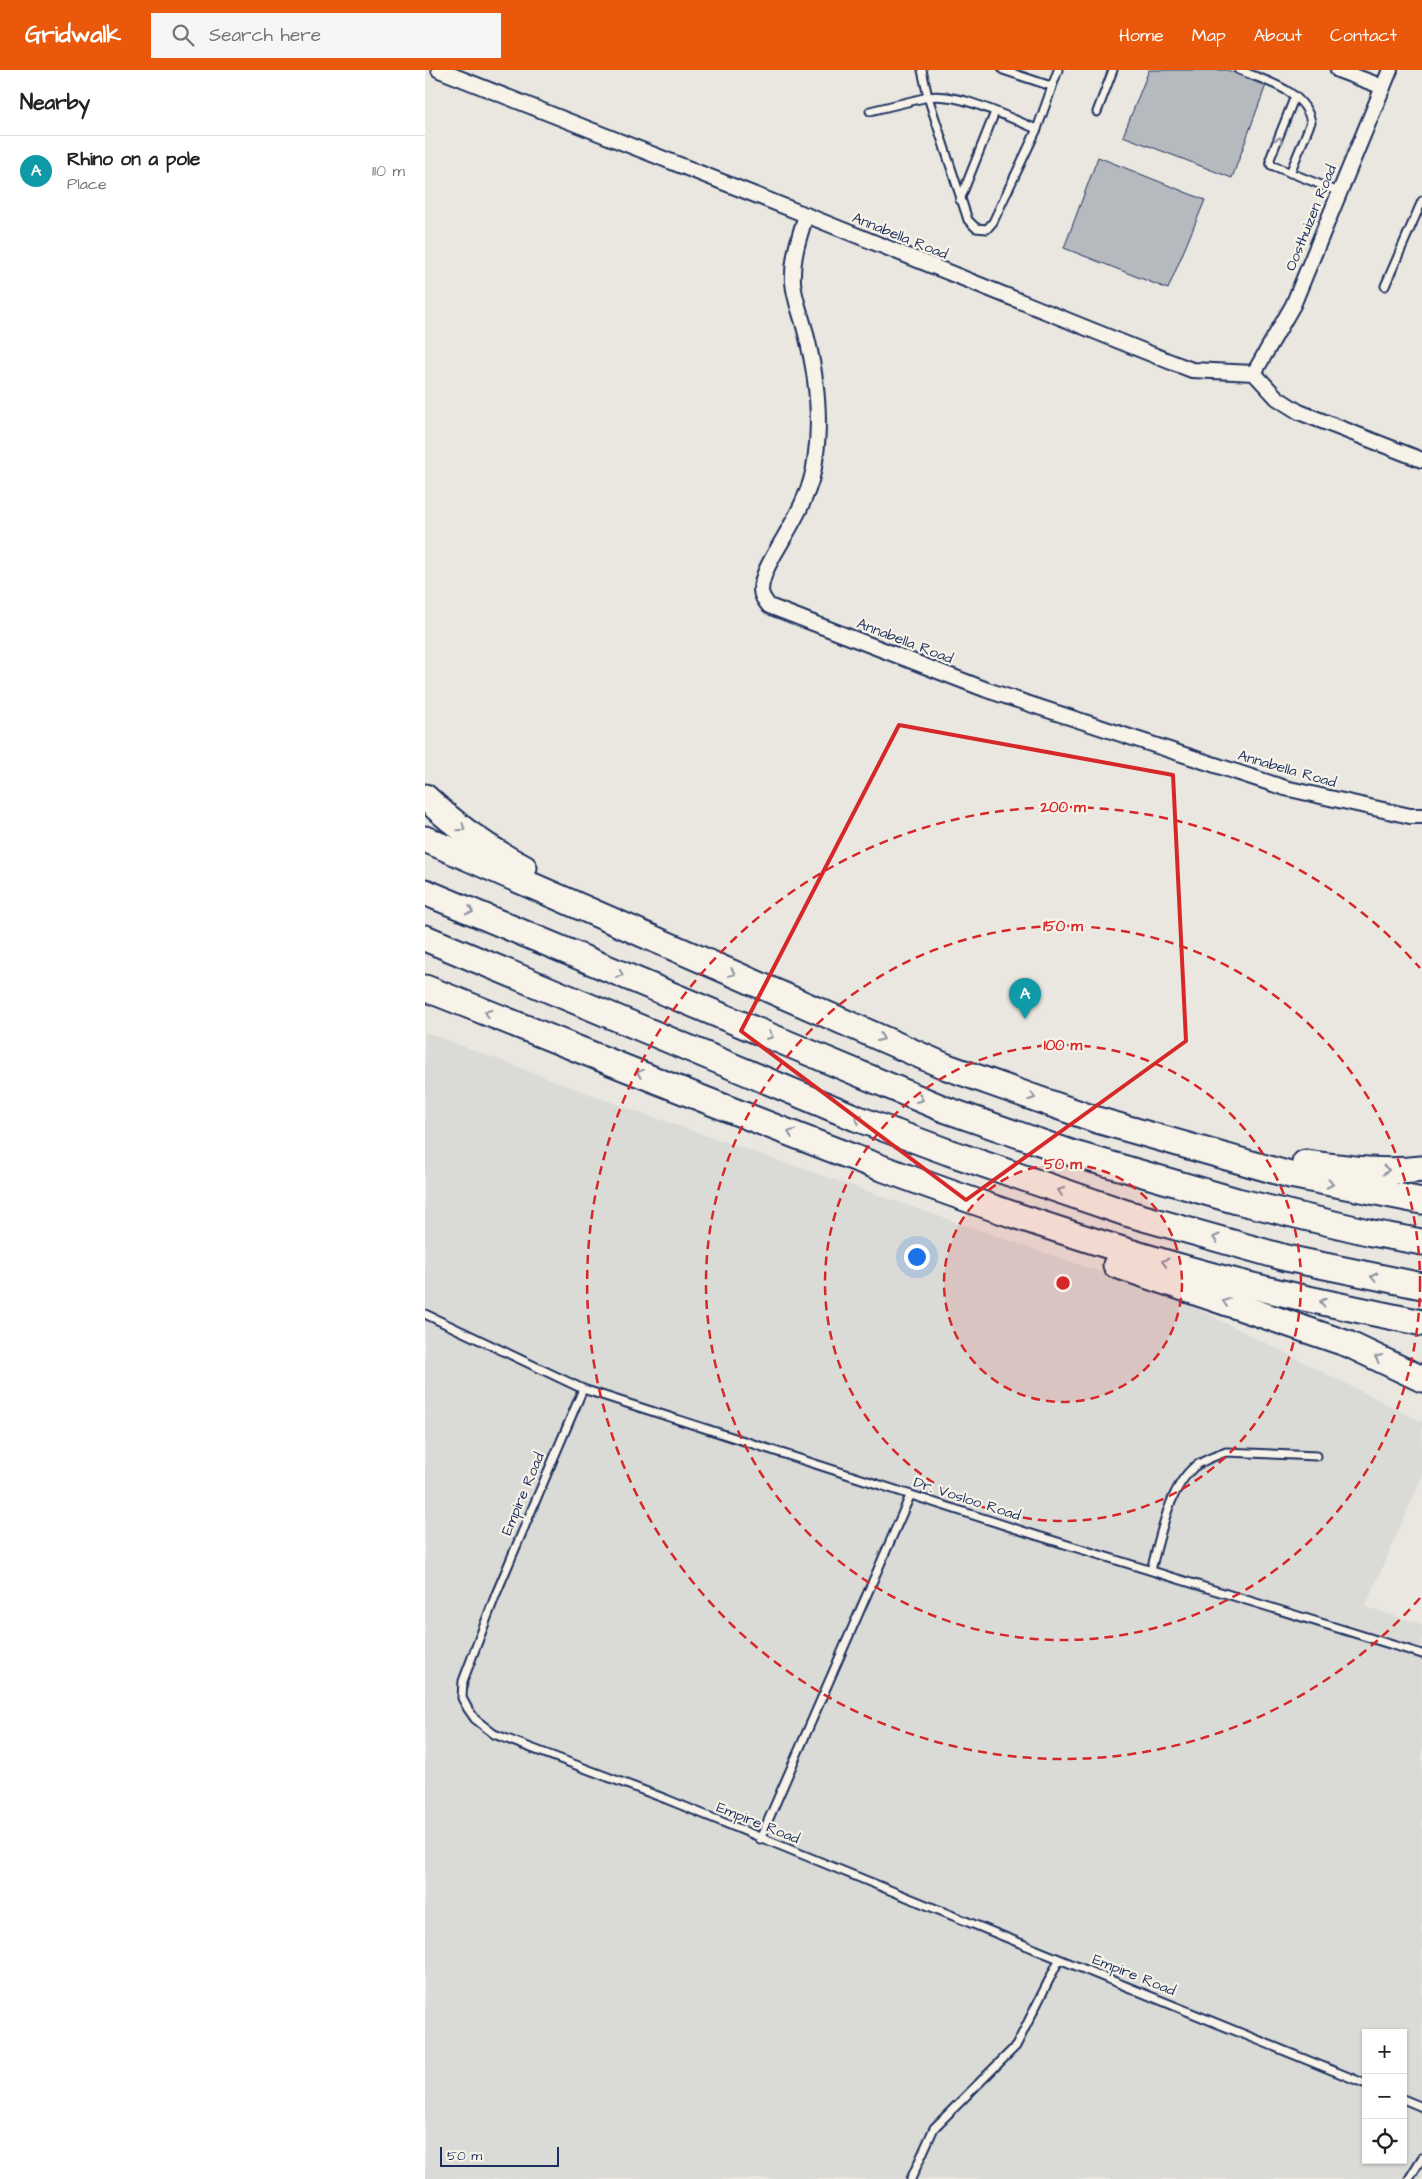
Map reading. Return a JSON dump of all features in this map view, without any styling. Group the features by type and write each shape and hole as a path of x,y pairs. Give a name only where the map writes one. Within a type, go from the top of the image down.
{"highway":[{"path":"425,797 456,824 503,857 687,954"},
{"path":"425,839 947,1067 1097,1120 1290,1175 1422,1201"},
{"path":"425,892 944,1109 1075,1154 1237,1201 1372,1233 1422,1242"},
{"path":"425,938 847,1115 948,1152 1145,1218 1286,1258 1422,1286"},
{"path":"425,988 852,1157 1018,1216 1197,1272 1285,1294 1422,1323"},
{"path":"1097,1120 1303,1163 1352,1169 1422,1169"},
{"path":"852,1157 880,1176 936,1199 1080,1252 1348,1344 1422,1379"}],"street":[{"name":"Annabella Road","path":"439,70 1192,370 1254,373"},
{"path":"1338,70 1383,87"},
{"name":"Oosthuizen Road","path":"1254,373 1293,305 1390,70"},
{"name":"Annabella Road","path":"806,215 797,243 793,282 813,372 818,414 815,463 809,486 797,514 771,561 762,586 763,598 769,606 987,690 1285,788 1410,816 1422,816"},
{"path":"1254,373 1277,398 1299,412 1422,460"}],"lane":[{"path":"921,70 960,200 968,220 977,228 987,229 993,222 1037,129 1058,70"},
{"path":"1003,70 1051,86"},
{"path":"1097,112 1113,70"},
{"path":"1239,70 1295,96 1306,108 1311,122 1290,173"},
{"path":"870,111 938,96 955,98 1037,129"},
{"path":"1295,96 1270,159 1271,165 1339,192"},
{"path":"960,200 995,112"},
{"path":"1385,286 1422,201"},
{"name":"Dr. Vosloo Road","path":"425,1314 583,1389 910,1496 1422,1654"},
{"name":"Empire Road","path":"583,1389 496,1594 463,1681 463,1698 475,1719 494,1734 666,1799 760,1839 1362,2082"},
{"path":"1151,1570 1172,1499 1181,1481 1194,1467 1226,1452 1317,1456"},
{"path":"760,1839 910,1496"},
{"path":"911,2179 934,2128 1016,2046 1059,1960"},
{"path":"1407,2101 1422,2107"},
{"path":"1409,2179 1422,2158"}],"highlighted area":[{"path":"899,725 1173,775 1186,1041 966,1200 741,1031"}],"shaded area":[{"path":"425,1032 624,1107 1178,1299 1422,1422 1422,1477 1365,1607 1422,1624 1422,2179 425,2179"}],"building":[{"path":"1149,70 1227,70 1266,85 1232,178 1123,136"},
{"path":"1098,157 1205,200 1168,289 1064,248"}],"place":[{"name":"Rhino on a pole","path":"1025,1019"}]}
